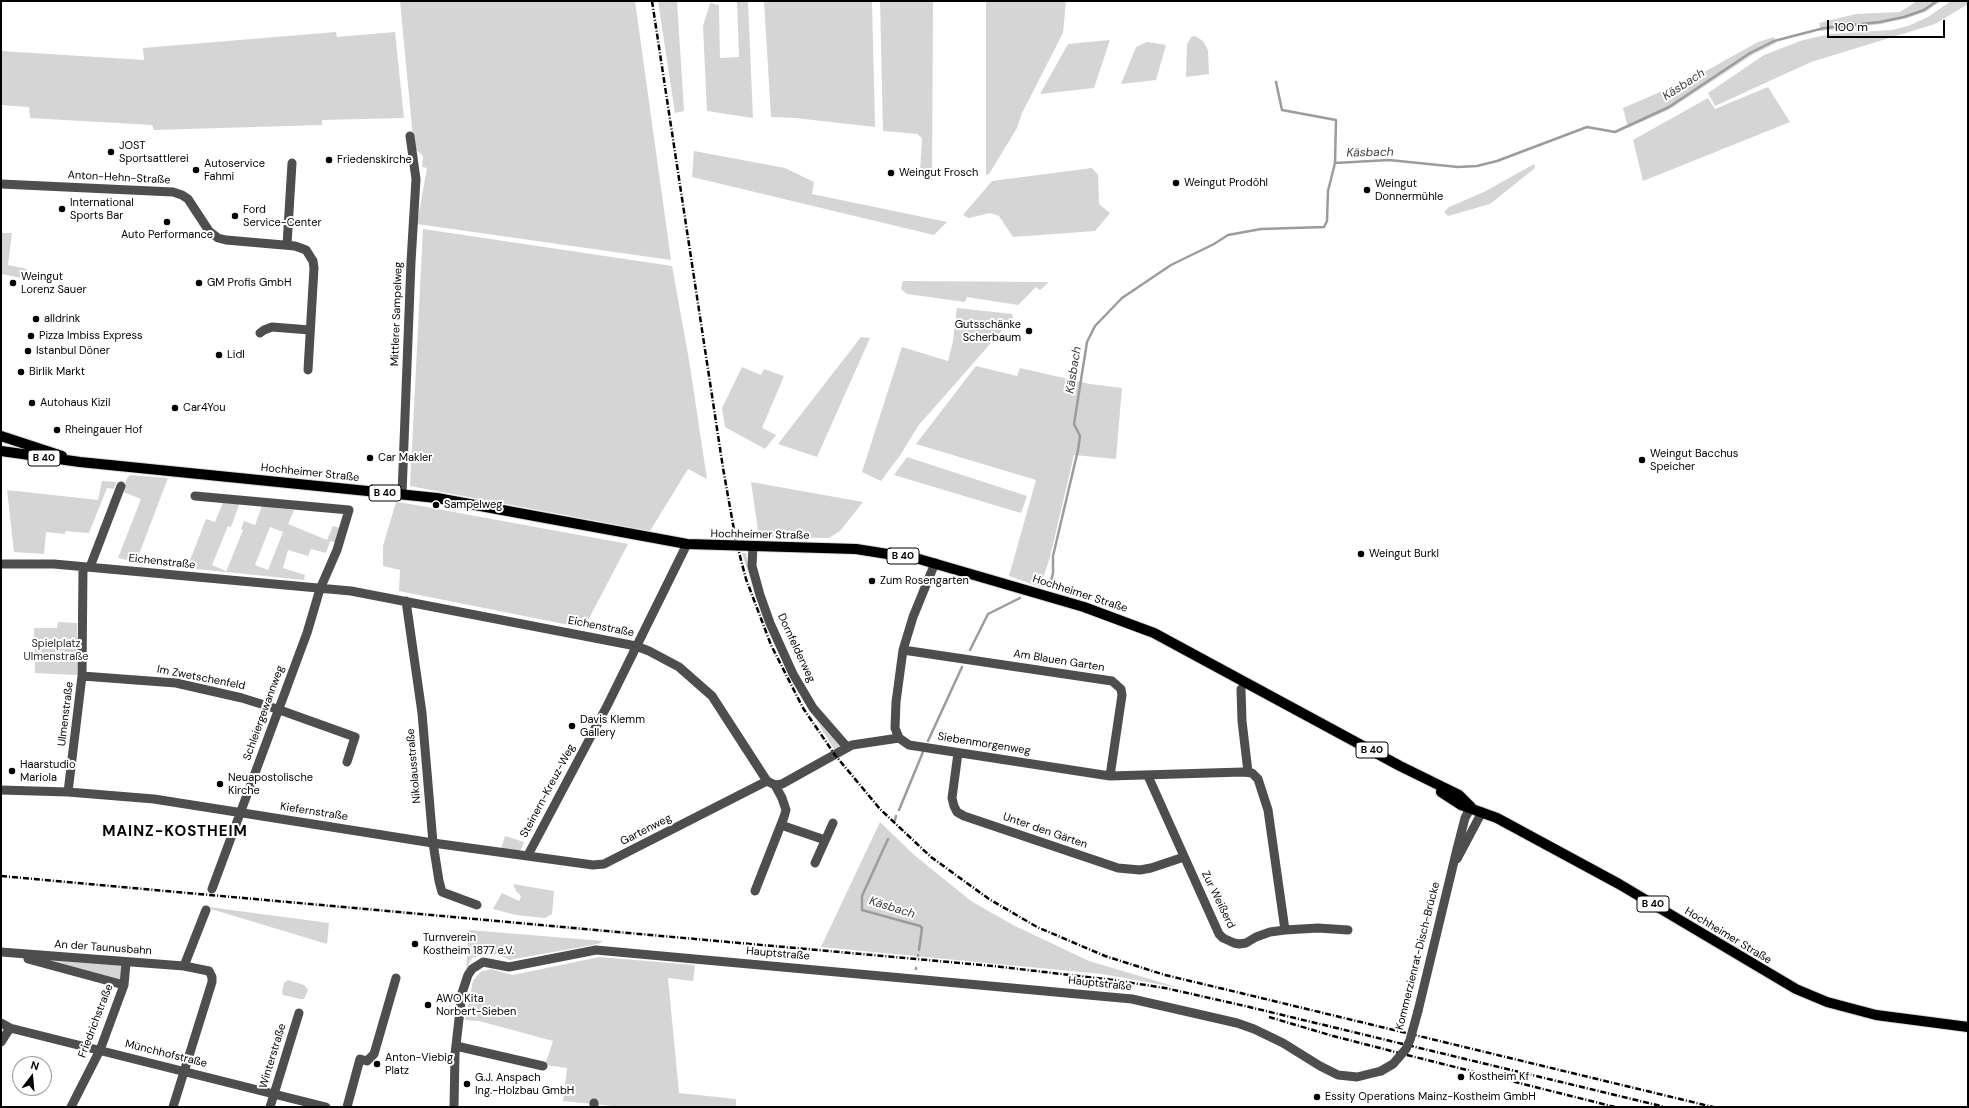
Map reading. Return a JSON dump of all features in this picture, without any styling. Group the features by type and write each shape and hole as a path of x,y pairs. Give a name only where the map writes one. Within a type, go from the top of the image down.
{"main road":[{"name":"Hochheimer Straße","path":"1,436 80,462"},
{"name":"Hochheimer Straße","path":"1,451 80,462 437,498 622,534 687,544 856,549 895,554 935,563 1084,607 1136,626 1168,640 1400,766 1459,795 1471,807 1619,884 1796,989 1827,1002 1876,1015 1968,1028"}],"street":[{"name":"Mittlerer Sampelweg","path":"402,494 410,262 416,179 410,136"},
{"path":"287,245 292,163"},
{"name":"Anton-Hehn-Straße","path":"1,184 173,192 182,194 188,200 209,231 218,238 295,246 306,250 313,261 308,370"},
{"path":"260,333 264,330 272,328 310,330"},
{"name":"Ulmenstraße","path":"68,792 82,676 86,567 121,486"},
{"path":"195,496 349,510 337,550 320,589"},
{"name":"Steinern-Kreuz-Weg","path":"528,855 607,706 687,544"},
{"name":"Dornfelderweg","path":"753,546 752,566 760,595 770,623 788,662 813,708 847,747"},
{"path":"899,738 895,728 896,702 903,650 913,617 935,563"},
{"name":"Eichenstraße","path":"1,564 46,564 86,567 351,591 636,646 678,667 703,687 724,714 785,804 786,810 781,825 755,891"},
{"name":"Schleiergewannweg","path":"212,889 277,709 307,633 320,589"},
{"name":"Nikolausstraße","path":"406,601 422,713 433,843 442,892 477,905"},
{"name":"Am Blauen Garten","path":"903,650 1112,681 1118,685 1122,695 1110,776"},
{"name":"Im Zwetschenfeld","path":"82,676 176,683 242,698 277,709 355,737 348,762"},
{"path":"1241,689 1242,721 1248,772 1256,776 1265,796 1285,930"},
{"name":"Gartenweg","path":"528,855 586,864 604,864 771,783 782,784 847,747 860,743 899,738"},
{"name":"Siebenmorgenweg","path":"899,738 909,745 1110,776 1248,772"},
{"name":"Unter den Gärten","path":"958,753 952,798 957,812 964,816 1118,868 1140,870 1184,857"},
{"name":"Zur Weißerd","path":"1148,776 1219,934 1223,938 1234,944 1246,943 1256,937 1285,930 1318,928 1348,930"},
{"name":"Kiefernstraße","path":"1,790 68,792 154,799 433,843 528,855"},
{"name":"Kommerzienrat-Disch-Brücke","path":"1164,1006 1237,1023 1254,1029 1283,1043 1320,1066 1338,1075 1357,1077 1381,1071 1393,1064 1406,1049 1410,1040 1465,818 1471,807"},
{"name":"Kommerzienrat-Disch-Brücke","path":"1453,866 1482,812"},
{"path":"816,862 833,823"},
{"path":"781,825 825,840"},
{"path":"184,966 206,910"},
{"name":"Hauptstraße","path":"454,1107 456,1046 464,984 468,975 479,963 488,962 509,967 596,950 1132,999 1164,1006"},
{"name":"An der Taunusbahn","path":"4,953 197,967 209,971 212,977 212,982 184,1071"},
{"name":"An der Taunusbahn","path":"4,953 124,985"},
{"name":"Friedrichstraße","path":"71,1107 100,1050 124,985 126,963"},
{"path":"347,1107 360,1060 367,1061 374,1054 396,978"},
{"name":"Winterstraße","path":"270,1107 299,1013"},
{"name":"Münchhofstraße","path":"1,1023 10,1028 326,1107"},
{"path":"1,1042 10,1028"},
{"path":"456,1046 543,1066"},
{"path":"173,1107 184,1071"}],"green space":[{"path":"400,1 635,1 671,260 417,224 427,168 422,167 423,156 414,148"},
{"path":"658,1 677,1 684,111 675,113"},
{"path":"737,1 748,1 753,118 707,111 703,26 710,3 719,5 720,58 739,57"},
{"path":"764,1 872,1 875,127 795,118 771,117"},
{"path":"880,1 933,1 932,180 925,179 920,172 922,138 917,134 883,131"},
{"path":"986,1 1066,1 1063,33 1022,113 1017,128 989,174 986,175"},
{"path":"1917,1 1941,1 1925,12 1907,18 1881,24 1821,31 1819,23 1856,14 1900,12"},
{"path":"1951,1 1968,1 1968,4 1935,24 1811,62 1715,106 1708,93 1764,55 1800,41 1830,34 1892,30 1908,26 1928,17"},
{"path":"336,32 337,37 395,32 404,118 322,120 322,125 154,130 152,125 30,118 29,107 1,105 1,51 144,60 143,48"},
{"path":"1195,36 1203,41 1208,50 1209,74 1186,77 1187,44 1191,37"},
{"path":"1774,37 1776,43 1752,55 1670,109 1628,128 1623,108 1697,76 1758,42"},
{"path":"1110,40 1094,88 1040,94 1068,44"},
{"path":"1147,42 1166,45 1156,80 1121,84 1136,47"},
{"path":"1768,87 1790,122 1643,181 1633,140 1708,98 1715,109"},
{"path":"694,151 785,168 814,182 812,194 947,222 934,235 692,177"},
{"path":"1534,164 1535,168 1490,204 1448,216 1444,212 1449,207 1484,192"},
{"path":"1092,168 1098,175 1099,204 1110,213 1095,231 1013,237 999,216 990,213 969,218 963,215 992,181"},
{"path":"423,229 672,266 689,360 707,479 688,469 650,531 410,486"},
{"path":"1,233 12,233 8,265 27,269 26,279 1,274"},
{"path":"903,281 1049,282 1040,290 1036,287 1018,305 967,297 965,302 907,294 901,289"},
{"path":"957,308 1012,314 1013,318 918,426 901,454 881,481 862,472 902,347 948,361 953,341"},
{"path":"861,337 870,338 817,457 778,444"},
{"path":"976,366 1017,376 1020,368 1090,384 1122,388 1116,459 1074,455 1050,557 1040,587 1009,576 1036,480 916,444"},
{"path":"742,367 761,375 764,369 784,376 762,428 776,435 765,449 725,427 722,408"},
{"path":"907,457 1027,496 1021,513 894,475"},
{"path":"130,475 168,478 136,562 118,558 141,499 123,492 127,478"},
{"path":"102,481 116,482 114,489 107,488 89,533 65,531 65,534 46,532 44,554 14,552 7,490 98,500"},
{"path":"751,482 863,502 840,531 829,538 759,537"},
{"path":"224,500 240,502 231,527 228,526 212,565 226,571 187,568 206,519 215,522"},
{"path":"396,502 628,544 584,628 399,591 400,570 383,566 383,546"},
{"path":"262,506 294,510 288,524 327,540 333,526 340,528 336,543 330,541 326,553 311,549 308,556 288,550 283,568 305,575 304,580 226,572 243,530 241,529 244,521 255,525","holes":["270,527 283,532 268,570 255,565"]},
{"path":"742,553 746,553 751,574 787,668 840,742 840,747 835,751 786,669 764,622"},
{"name":"Spielplatz Ulmenstraße","path":"58,622 77,623 77,675 35,673 34,628 57,628"},
{"path":"880,822 913,854 971,901 1013,925 1089,961 1180,988 1102,974 821,947"},
{"path":"505,836 524,842 522,848 519,851 501,849"},
{"path":"513,884 554,891 552,914 545,918 516,915 493,909 502,893 519,901 521,896 516,891"},
{"path":"201,906 329,923 327,944"},
{"path":"469,930 603,941 598,944 509,960 498,954 484,954 472,958 466,969"},
{"path":"7,953 126,963 124,985"},
{"path":"599,957 695,965 693,981 668,978 679,1093 736,1099 736,1107 623,1107 563,1101 567,1068 545,1065 553,1041 479,1021 465,1020 473,981 480,972 491,969 513,975"},
{"path":"288,980 304,985 308,990 304,999 283,995 282,992 284,983"}],"waterway":[{"name":"Käsbach","path":"1046,586 1051,581 1053,573 1053,556 1078,450 1080,436 1074,424 1087,342 1095,326 1122,298 1171,265 1214,244 1228,235 1261,229 1324,227 1327,221 1328,191 1335,163 1389,160 1458,167 1477,166 1497,161 1587,127 1615,132 1669,107 1750,53 1774,41 1824,28 1880,22 1904,17 1924,10 1937,1"},
{"path":"1276,82 1282,110 1336,120 1335,163"},
{"name":"Käsbach","path":"970,650 988,614 1020,598"},
{"name":"Käsbach","path":"928,741 962,667"},
{"name":"Käsbach","path":"899,810 923,752"},
{"name":"Käsbach","path":"895,820 896,816"},
{"name":"Käsbach","path":"888,839 862,896 862,910 920,926 922,928 919,950"}],"railway":[{"path":"652,1 723,468 736,541 746,579 771,645 803,708 835,755 880,809 931,857 989,899 1037,927 1105,956 1165,975 1713,1107"},
{"path":"1,876 993,966 1113,980 1165,988 1245,1006 1665,1107"},
{"path":"1269,1017 1333,1036 1615,1107"}],"place":[{"name":"JOST Sportsattlerei","path":"111,152"},
{"name":"Friedenskirche","path":"329,160"},
{"name":"Autoservice Fahmi","path":"196,170"},
{"name":"Weingut Frosch","path":"891,173"},
{"name":"Weingut Prodöhl","path":"1176,183"},
{"name":"Weingut Donnermühle","path":"1367,190"},
{"name":"International Sports Bar","path":"62,209"},
{"name":"Ford Service-Center","path":"235,216"},
{"name":"Auto Performance","path":"167,222"},
{"name":"Weingut Lorenz Sauer","path":"13,283"},
{"name":"GM Profis GmbH","path":"199,283"},
{"name":"alldrink","path":"36,319"},
{"name":"Gutsschänke Scherbaum","path":"1029,331"},
{"name":"Pizza Imbiss Express","path":"31,336"},
{"name":"Istanbul Döner","path":"28,351"},
{"name":"Lidl","path":"219,355"},
{"name":"Birlik Markt","path":"21,372"},
{"name":"Autohaus Kizil","path":"32,403"},
{"name":"Car4You","path":"175,408"},
{"name":"Rheingauer Hof","path":"57,430"},
{"name":"Car Makler","path":"370,458"},
{"name":"Weingut Bacchus Speicher","path":"1642,460"},
{"name":"Sampelweg","path":"436,505"},
{"name":"Weingut Burkl","path":"1361,554"},
{"name":"Zum Rosengarten","path":"872,581"},
{"name":"Davis Klemm Gallery","path":"572,726"},
{"name":"Haarstudio Mariola","path":"12,771"},
{"name":"Neuapostolische Kirche","path":"220,784"},
{"name":"Turnverein Kostheim 1877 e.V.","path":"415,944"},
{"name":"AWO Kita Norbert-Sieben","path":"428,1005"},
{"name":"Anton-Viebig Platz","path":"377,1064"},
{"name":"Kostheim Kf","path":"1461,1077"},
{"name":"G.J. Anspach Ing.-Holzbau GmbH","path":"467,1084"},
{"name":"Essity Operations Mainz-Kostheim GmbH","path":"1317,1097"}],"district":[{"name":"MAINZ-KOSTHEIM","path":"175,832"}]}
